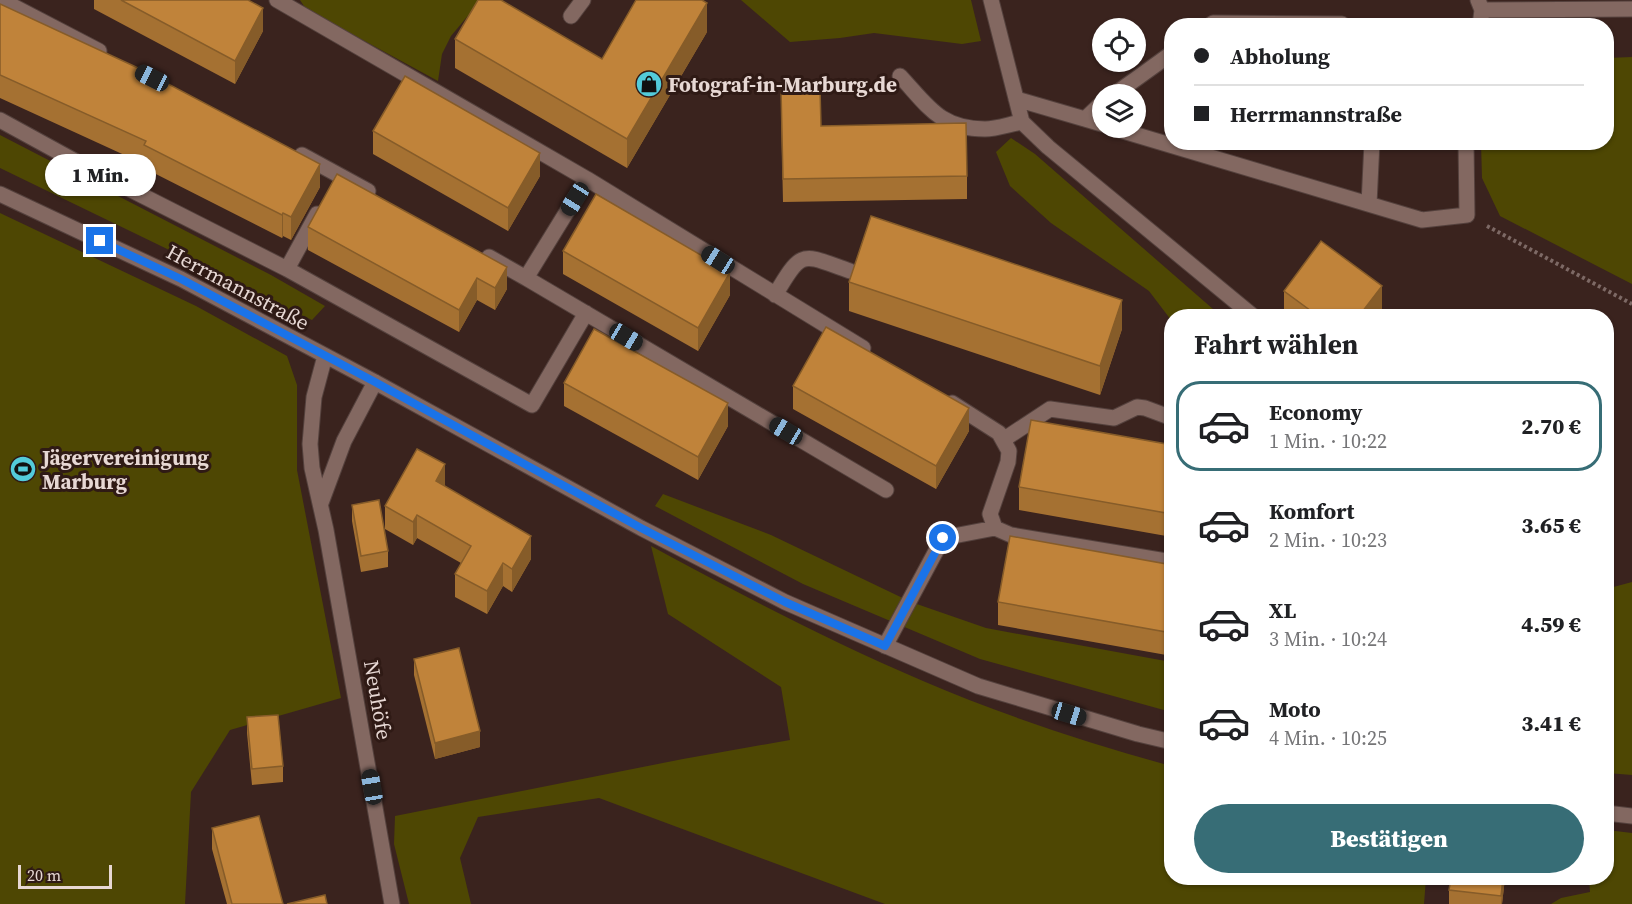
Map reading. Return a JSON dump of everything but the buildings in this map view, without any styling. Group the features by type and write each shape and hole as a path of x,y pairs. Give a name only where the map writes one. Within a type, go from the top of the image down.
{"street":[{"path":"277,0 587,179 876,356"},
{"path":"571,16 583,0"},
{"path":"991,0 1022,122 1057,154 1245,309"},
{"path":"0,2 7,3 110,57"},
{"path":"1480,12 1632,9"},
{"path":"1129,84 1164,59"},
{"path":"900,76 936,115 953,126 986,129 1022,122"},
{"path":"1016,99 1092,121"},
{"path":"1085,119 1092,112"},
{"path":"0,120 84,166 287,269 532,405 586,313"},
{"path":"1146,138 1164,143"},
{"path":"287,148 336,180 380,197"},
{"path":"1187,150 1422,220 1467,215 1466,150"},
{"path":"1369,204 1372,150"},
{"path":"526,278 587,179"},
{"name":"Herrmannstraße","path":"0,194 181,279 651,533 785,602 978,686 1164,740"},
{"path":"287,269 321,206"},
{"path":"474,249 886,490"},
{"path":"775,295 790,269 799,260 810,257 850,271"},
{"name":"Neuhöfe","path":"325,356 314,397 310,444 312,468 321,503 392,904"},
{"path":"321,503 344,441 375,382"},
{"path":"937,393 999,433 1009,451 1008,462 990,514 995,528"},
{"path":"1003,441 1050,410 1114,418 1137,407 1164,415"},
{"path":"885,646 943,538 995,528 1011,535 1164,561"},
{"path":"1614,814 1632,816"}],"path":[{"path":"1467,215 1632,304"}],"shaded area":[{"path":"300,0 481,0 451,36 442,54 438,81 306,9"},
{"path":"741,0 971,0 981,41 962,44 874,33 790,42"},
{"path":"1632,57 1632,284 1500,216 1482,178 1481,150 1614,150 1614,58"},
{"path":"0,135 271,275 325,306 312,320 254,294 194,262 0,168"},
{"path":"1011,138 1035,154 1213,309 1164,311 1149,291 1051,223 1010,186 996,152"},
{"path":"0,213 196,306 287,356 297,385 297,470 341,698 230,730 191,792 185,904 0,904"},
{"path":"663,494 771,535 911,602 986,628 1164,661 1164,710 980,659 803,584 655,506"},
{"path":"651,546 819,633 923,681 1046,728 1164,764 1164,885 1425,885 1424,904 885,904 599,798 478,817 460,858 471,904 409,904 394,844 395,816 790,740 781,687 668,614"},
{"path":"1632,582 1632,775 1614,774 1614,587"},
{"path":"1614,831 1632,833 1632,904 1551,904 1561,898 1590,892 1590,885 1614,885"}],"place":[{"name":"Fotograf-in-Marburg.de","path":"649,84"},
{"name":"Jägervereinigung Marburg","path":"23,469"}],"route":[{"path":"100,241 181,279 641,528 785,602 885,646 943,538"}]}
